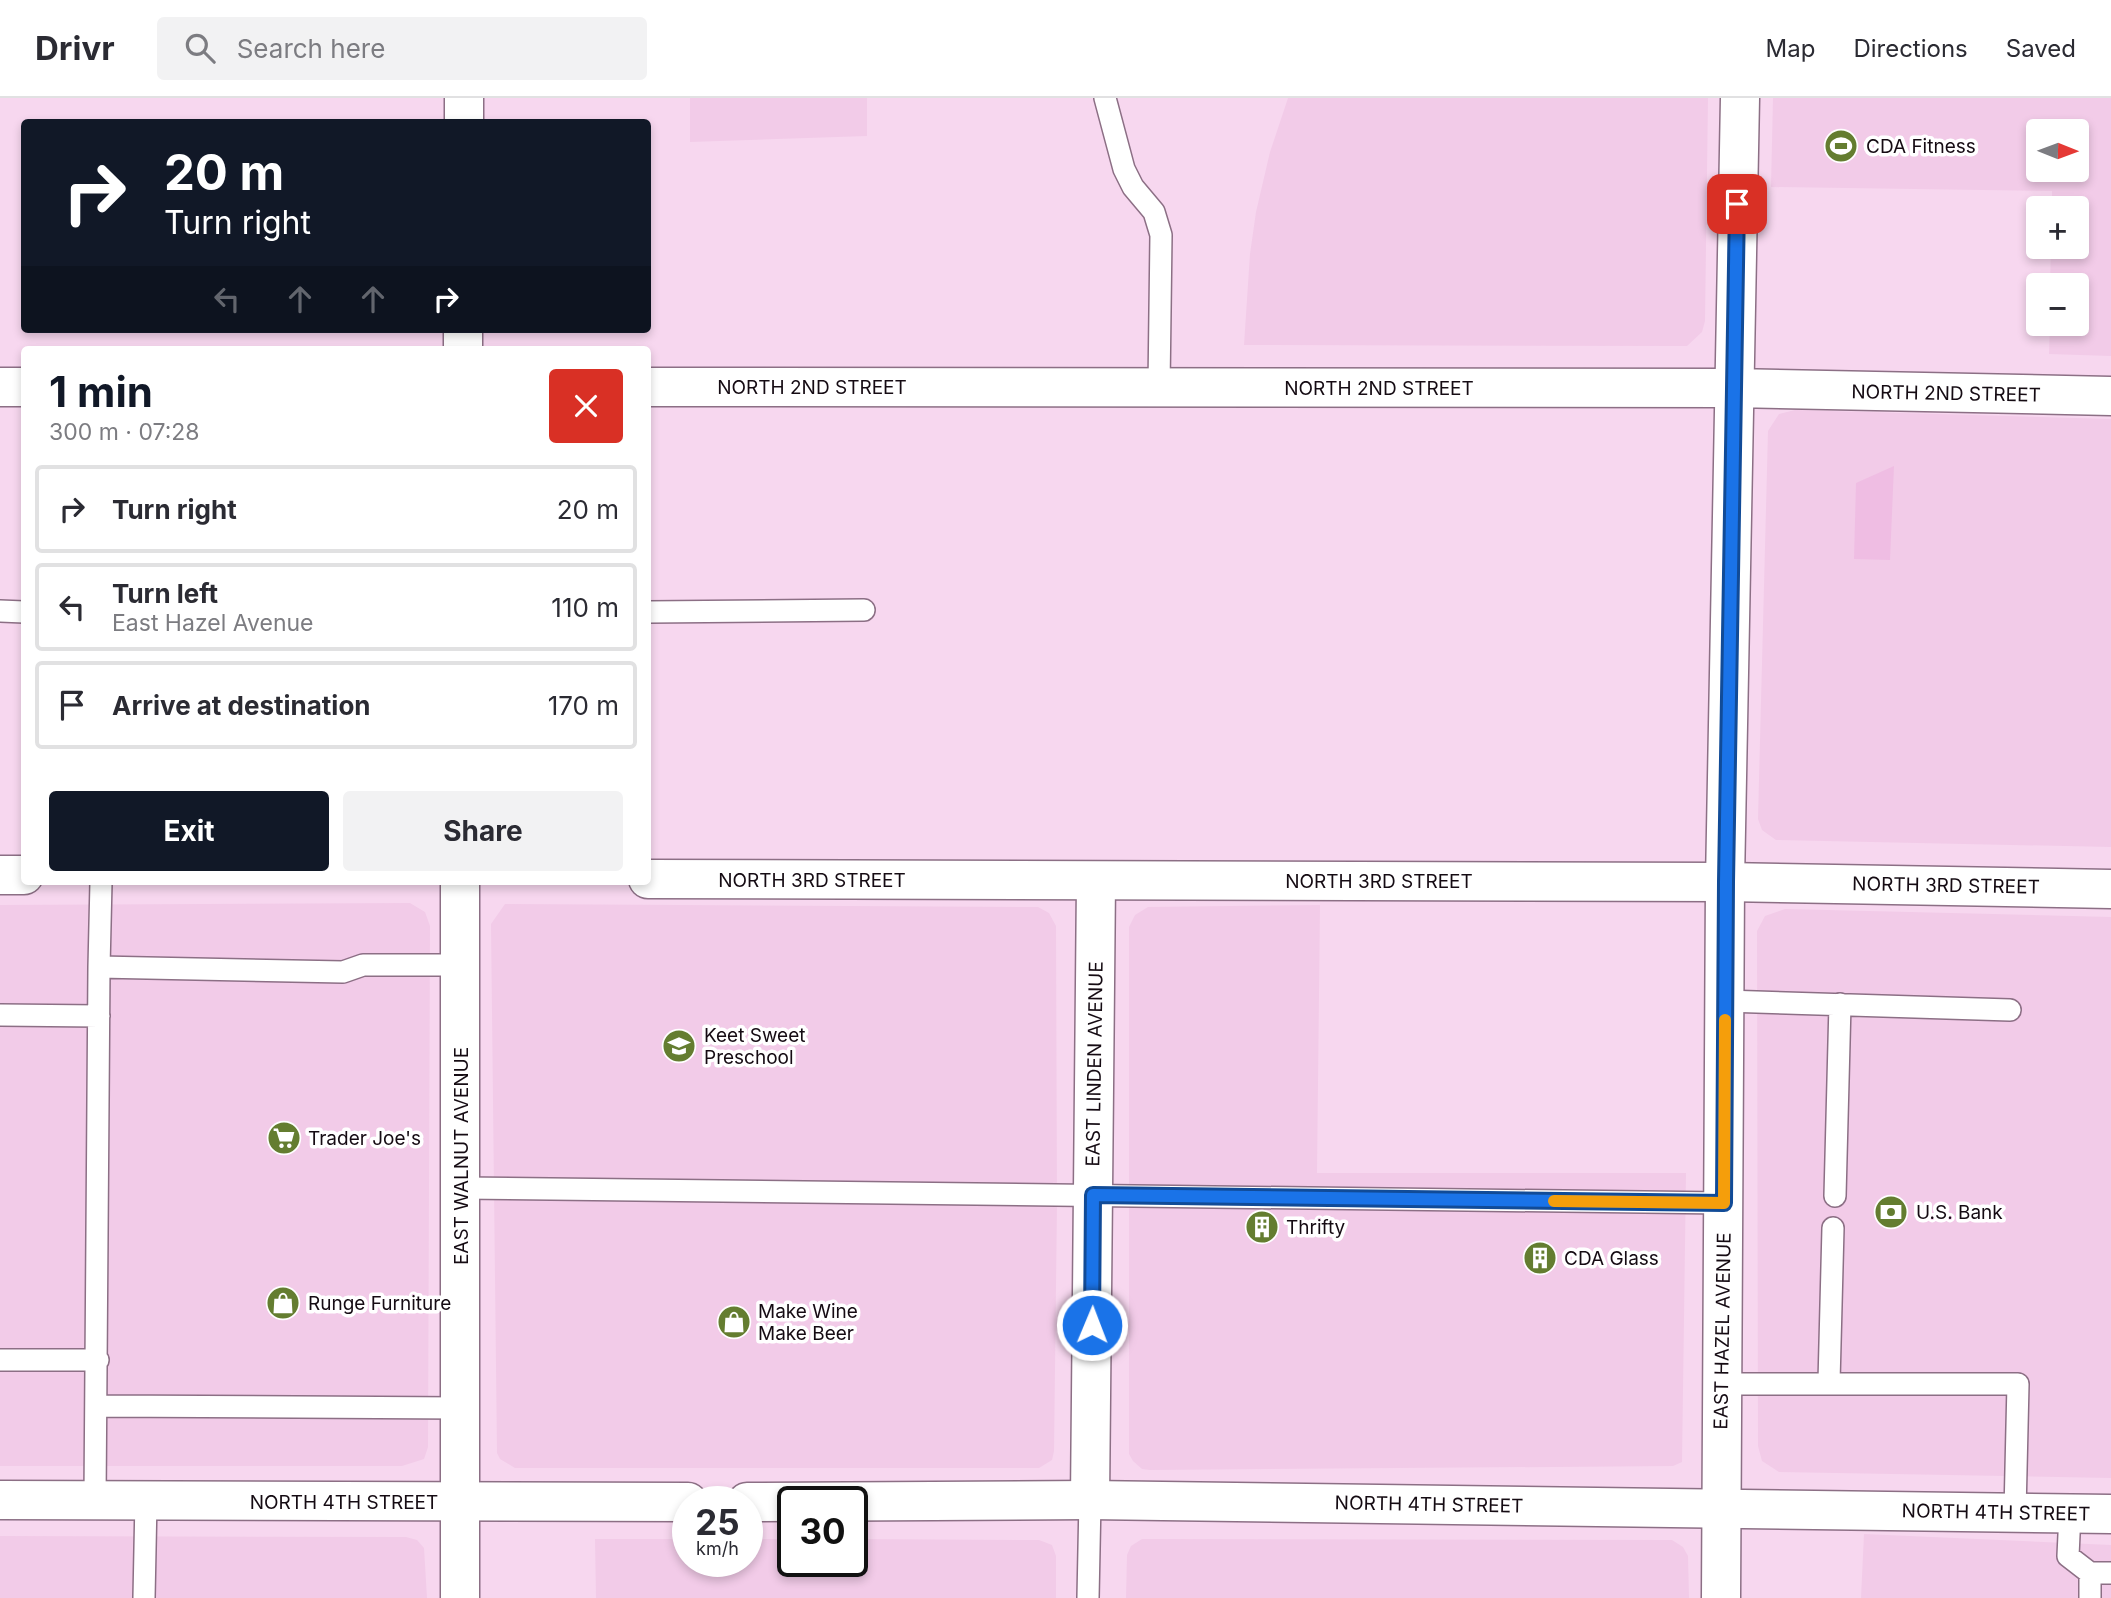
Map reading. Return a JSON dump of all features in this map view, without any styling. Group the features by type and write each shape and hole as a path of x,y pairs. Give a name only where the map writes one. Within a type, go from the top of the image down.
{"street":[{"path":"464,98 464,119"},
{"name":"EAST HAZEL AVENUE","path":"1721,1598 1726,882 1740,98"},
{"path":"0,387 21,387"},
{"name":"NORTH 2ND STREET","path":"651,387 1733,388 2111,396"},
{"path":"0,875 21,875"},
{"name":"NORTH 3RD STREET","path":"651,879 1726,882 2111,889"},
{"name":"EAST LINDEN AVENUE","path":"1090,1500 1096,881"},
{"name":"EAST WALNUT AVENUE","path":"460,885 460,1598"},
{"name":"NORTH 4TH STREET","path":"0,1500 672,1502"},
{"name":"NORTH 4TH STREET","path":"763,1502 1090,1500 2111,1514"}],"lane":[{"path":"1105,98 1124,169 1133,187 1154,212 1161,235 1159,387"},
{"path":"651,612 863,610"},
{"path":"0,611 21,611"},
{"path":"95,1500 101,885"},
{"path":"99,967 343,972 363,965 460,965"},
{"path":"1725,1001 2010,1010"},
{"path":"1835,1196 1840,1004"},
{"path":"0,1015 99,1016"},
{"path":"462,1188 1724,1203"},
{"path":"1829,1382 1833,1228"},
{"path":"0,1360 98,1360"},
{"path":"1722,1384 2018,1384 2015,1512"},
{"path":"97,1406 461,1408"},
{"path":"144,1598 146,1500"},
{"path":"1088,1598 1090,1500"},
{"path":"2070,1513 2068,1556 2101,1573 2090,1598"}],"shaded area":[{"path":"690,98 867,98 867,136 690,142"},
{"path":"1288,98 1708,98 1705,321 1702,332 1687,346 1244,345 1250,254 1256,212 1270,152"},
{"path":"1773,98 2111,98 2111,356 2049,354 2050,336 2089,336 2089,273 2050,273 2051,259 2089,259 2089,196 2052,196 2052,191 1771,187"},
{"path":"1795,410 2111,419 2111,847 1776,840 1762,830 1758,819 1768,431 1779,414"},
{"path":"1894,466 1890,560 1854,559 1856,483"},
{"path":"410,903 425,912 430,926 428,1447 424,1459 402,1466 0,1466 0,905"},
{"path":"505,904 1038,907 1049,913 1056,926 1057,1204 1052,1460 1039,1468 515,1468 500,1459 497,1453 491,924"},
{"path":"1320,905 1317,1173 1686,1173 1682,1462 1673,1466 1150,1470 1142,1469 1133,1461 1129,1454 1129,927 1135,915 1148,907"},
{"path":"1785,909 2111,917 2111,1478 1779,1472 1762,1461 1758,1446 1757,931 1765,916"},
{"path":"1864,1534 2111,1545 2111,1598 1861,1598"},
{"path":"0,1536 406,1537 417,1540 424,1548 427,1598 0,1598"},
{"path":"595,1539 672,1539 672,1577 763,1577 763,1539 777,1539 777,1577 868,1577 868,1539 1039,1540 1052,1545 1056,1556 1056,1598 596,1598"},
{"path":"1142,1539 1672,1540 1683,1547 1688,1556 1689,1598 1126,1598 1127,1555 1131,1546"}],"slow traffic":[{"path":"1554,1201 1724,1203 1725,1020"}],"place":[{"name":"CDA Fitness","path":"1841,146"},
{"name":"Keet Sweet Preschool","path":"679,1046"},
{"name":"Trader Joe's","path":"284,1138"},
{"name":"U.S. Bank","path":"1891,1212"},
{"name":"Thrifty","path":"1262,1227"},
{"name":"CDA Glass","path":"1540,1258"},
{"name":"Runge Furniture","path":"283,1303"},
{"name":"Make Wine Make Beer","path":"734,1322"}],"route":[{"path":"1092,1325 1093,1195 1724,1203 1726,882 1737,204"}]}
